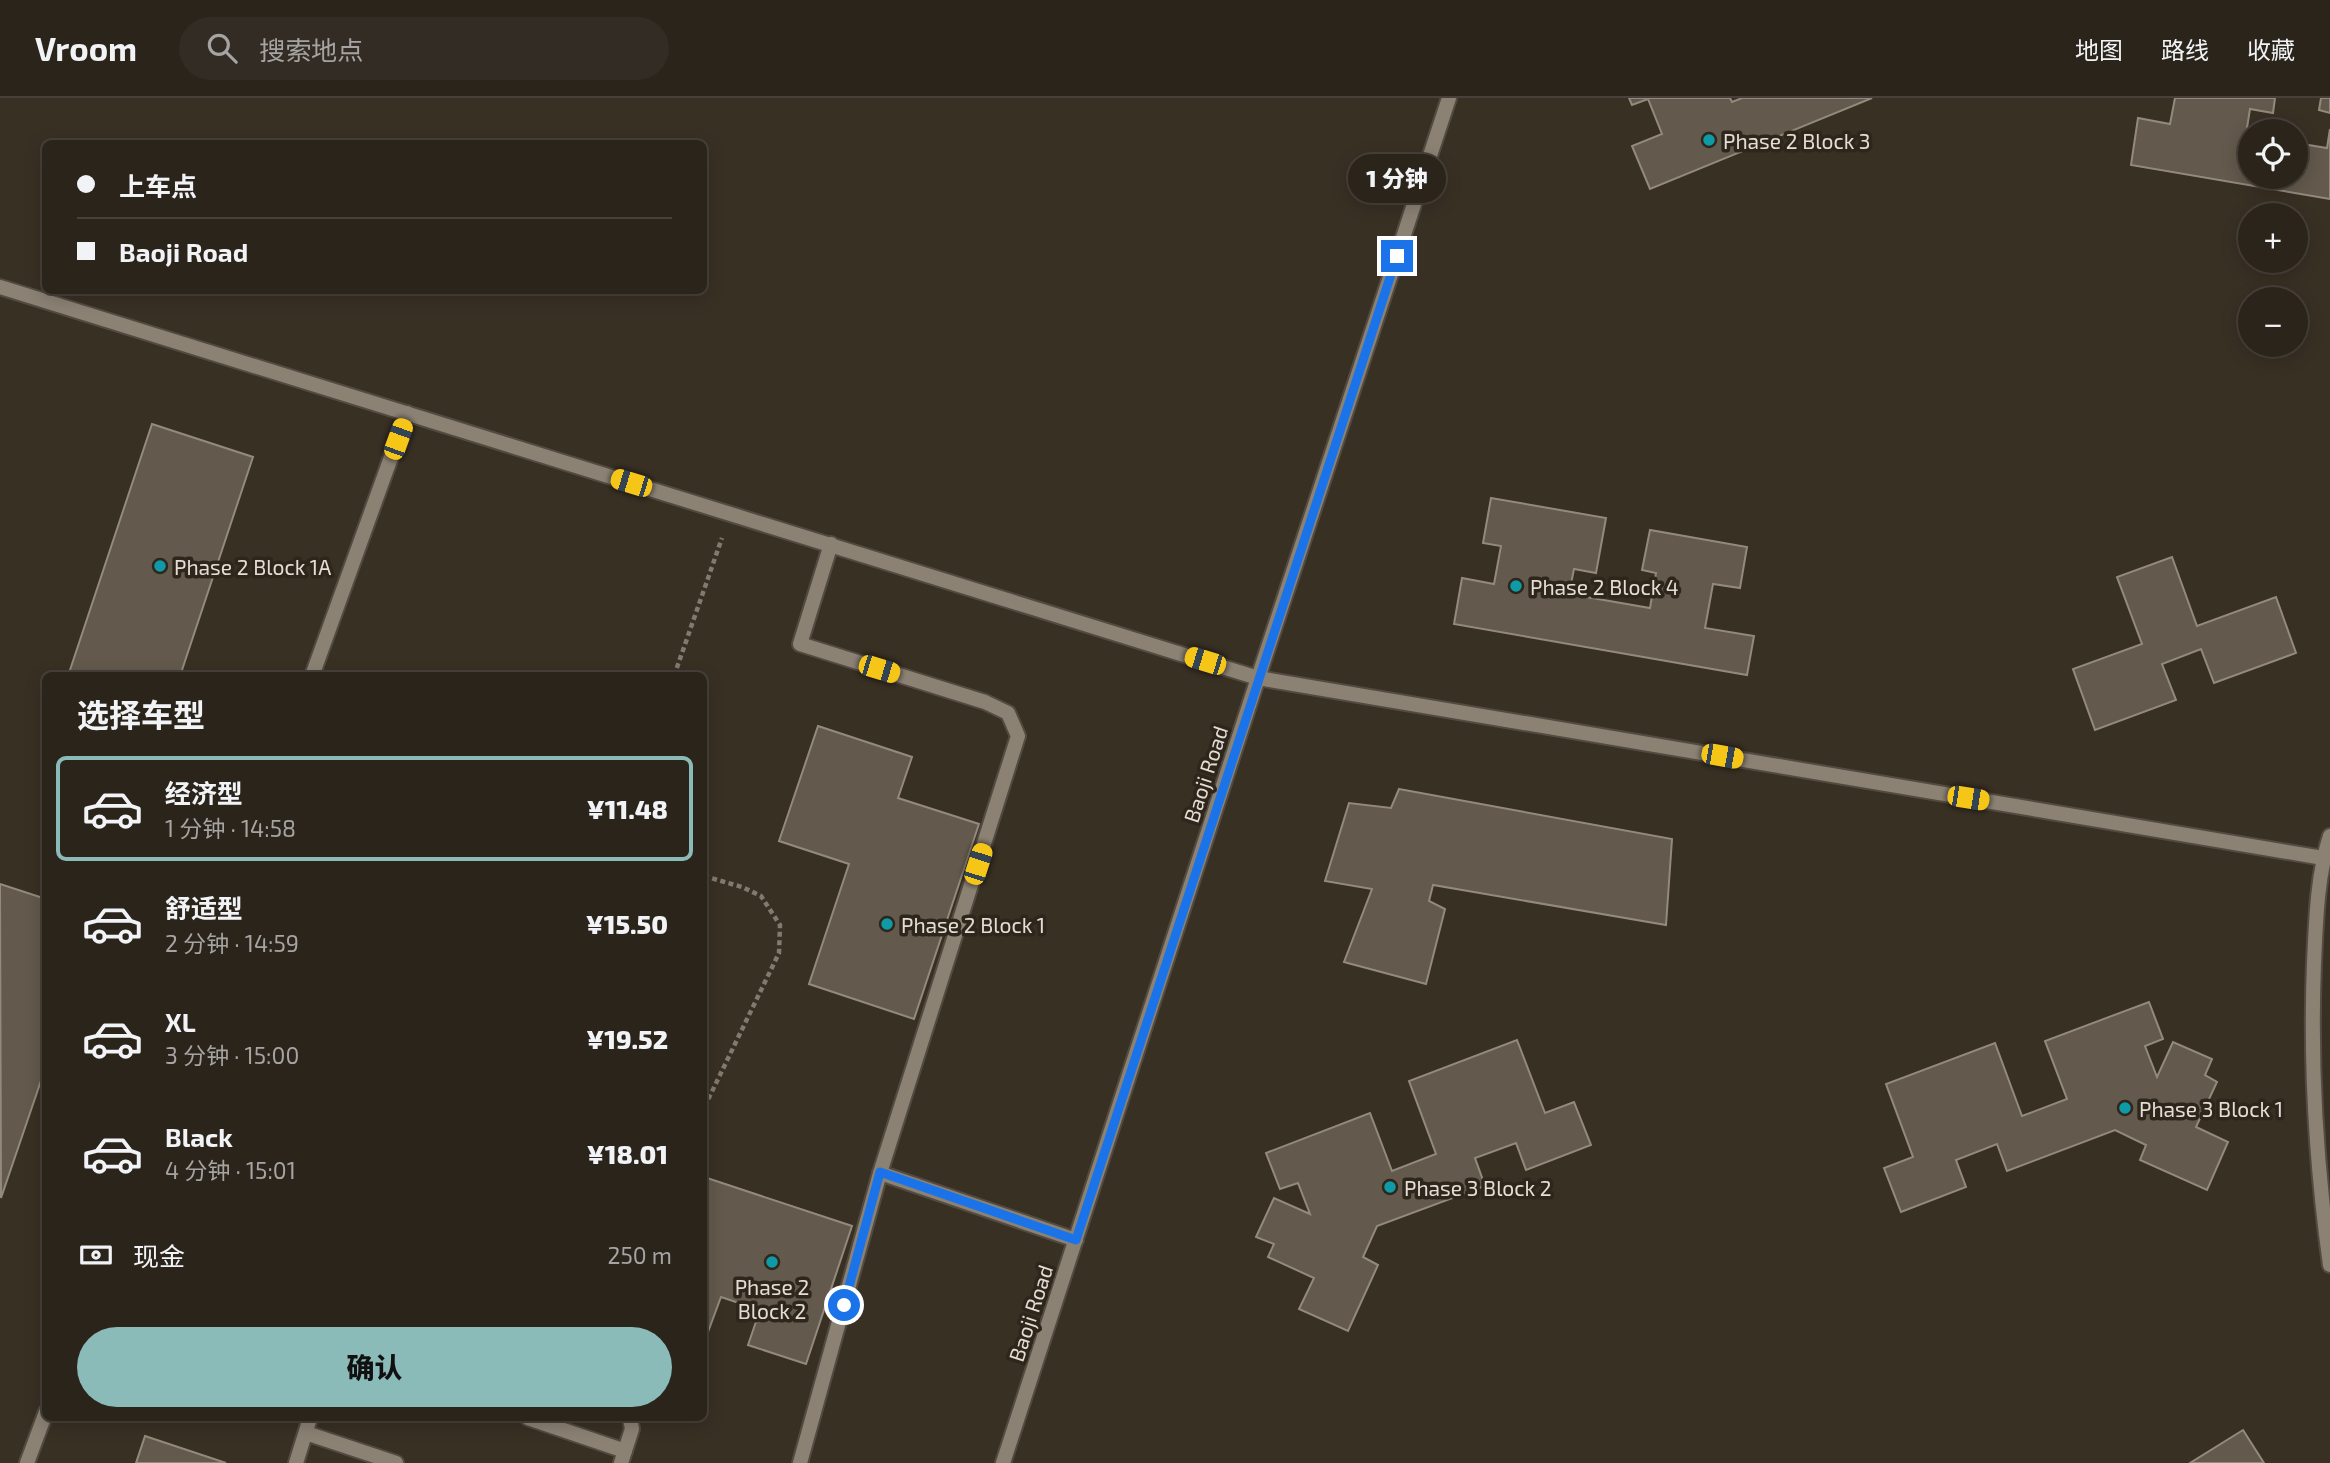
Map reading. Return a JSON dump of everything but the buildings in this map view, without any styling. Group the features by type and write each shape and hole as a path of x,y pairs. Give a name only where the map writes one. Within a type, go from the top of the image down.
{"street":[{"name":"Baoji Road","path":"1003,1463 1449,98"},
{"path":"0,286 1258,678 2323,858"},
{"path":"313,672 407,413"},
{"path":"800,1463 880,1172 1018,736 1008,713 985,702 800,644 831,544"},
{"path":"2330,836 2323,858 2315,943 2312,1028 2314,1114 2330,1265"},
{"path":"880,1172 1076,1240"},
{"path":"27,1463 43,1421"},
{"path":"296,1463 309,1421"},
{"path":"535,1421 623,1457 632,1429 631,1421"},
{"path":"306,1433 396,1463"}],"path":[{"path":"675,672 731,514"},
{"path":"707,877 742,887 761,896 780,925 779,953 707,1102"}],"place":[{"name":"Phase 2 Block 3","path":"1709,140"},
{"name":"Phase 2 Block 1A","path":"160,566"},
{"name":"Phase 2 Block 4","path":"1516,586"},
{"name":"Phase 2 Block 1","path":"887,924"},
{"name":"Phase 3 Block 1","path":"2125,1108"},
{"name":"Phase 3 Block 2","path":"1390,1187"},
{"name":"Phase 2 Block 2","path":"772,1262"}],"route":[{"path":"844,1305 880,1172 1076,1240 1397,256"}]}
